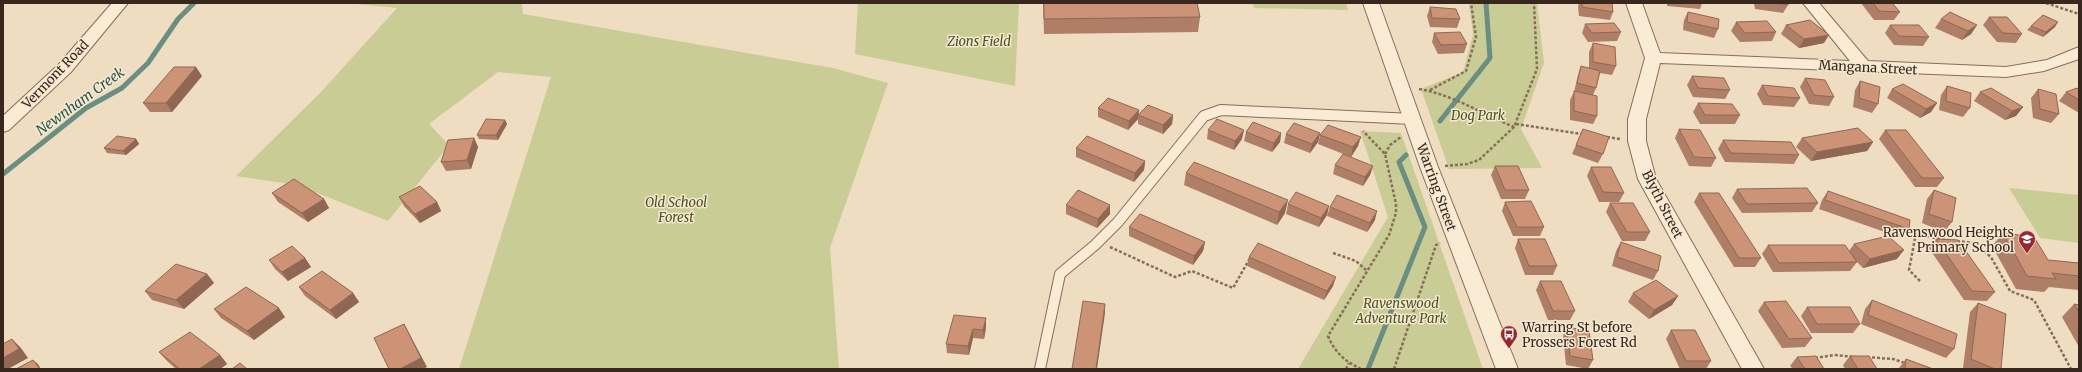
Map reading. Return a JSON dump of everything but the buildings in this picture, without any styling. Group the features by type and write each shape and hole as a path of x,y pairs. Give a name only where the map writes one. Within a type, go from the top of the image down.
{"street":[{"name":"Vermont Road","path":"3,126 65,68 120,3"},
{"name":"Warring Street","path":"1371,3 1429,167 1507,369"},
{"path":"1634,3 1653,58"},
{"path":"1811,3 1862,66"},
{"name":"Mangana Street","path":"1653,58 2006,72 2039,68 2067,59 2079,52"},
{"name":"Blyth Street","path":"1653,58 1637,119 1637,141 1647,179 1753,369"}],"lane":[{"path":"1040,369 1060,274 1099,241 1118,222 1204,116 1221,110 1356,116 1414,124"}],"path":[{"path":"1429,90 1466,71 1476,37 1471,3"},
{"path":"1429,167 1467,164 1479,160 1515,126 1537,69 1534,3"},
{"path":"2046,3 2079,14"},
{"path":"1402,88 1429,90 1463,103 1499,122 1515,126 1590,135"},
{"path":"1356,116 1362,130 1384,154 1396,204 1396,213 1389,235 1338,322 1328,336 1332,348 1342,360 1361,369"},
{"path":"1384,154 1390,145 1414,124"},
{"path":"1606,137 1637,141"},
{"path":"1904,222 1916,233 1939,239 1974,243 1991,257 2010,291 2034,300 2071,369"},
{"path":"1916,233 1909,270 1920,280"},
{"path":"1394,369 1436,245 1455,234"},
{"path":"1099,241 1175,278 1192,271 1233,288 1254,251"},
{"path":"1333,253 1356,261 1367,271"},
{"path":"1855,356 1860,359"},
{"path":"1818,363 1815,357 1855,356 1893,359 1912,366"},
{"path":"1346,369 1349,363"}],"green space":[{"name":"Old School Forest","path":"346,3 522,3 523,14 833,68 888,83 830,248 839,369 459,369 551,77 498,72 429,124 449,145 388,221 297,185 236,176 321,92 397,8"},
{"name":"Zions Field","path":"858,3 1019,3 1015,86 855,54"},
{"path":"1252,3 1346,3 1348,10 1254,8"},
{"name":"Dog Park","path":"1469,3 1537,3 1544,63 1521,129 1542,168 1449,169 1421,89 1463,72 1473,35"},
{"name":"Ravenswood Adventure Park","path":"1360,131 1401,133 1483,369 1298,369 1388,217"},
{"path":"2009,188 2079,195 2079,243 2040,238"}],"waterway":[{"name":"Newnham Creek","path":"3,174 86,108 122,88 148,63 178,19 194,3"},
{"path":"1440,121 1490,58 1486,3"},
{"path":"1368,369 1425,227 1399,162 1406,155"}],"place":[{"name":"Ravenswood Heights Primary School","path":"2027,254"},
{"name":"Warring St before Prossers Forest Rd","path":"1509,349"}]}
